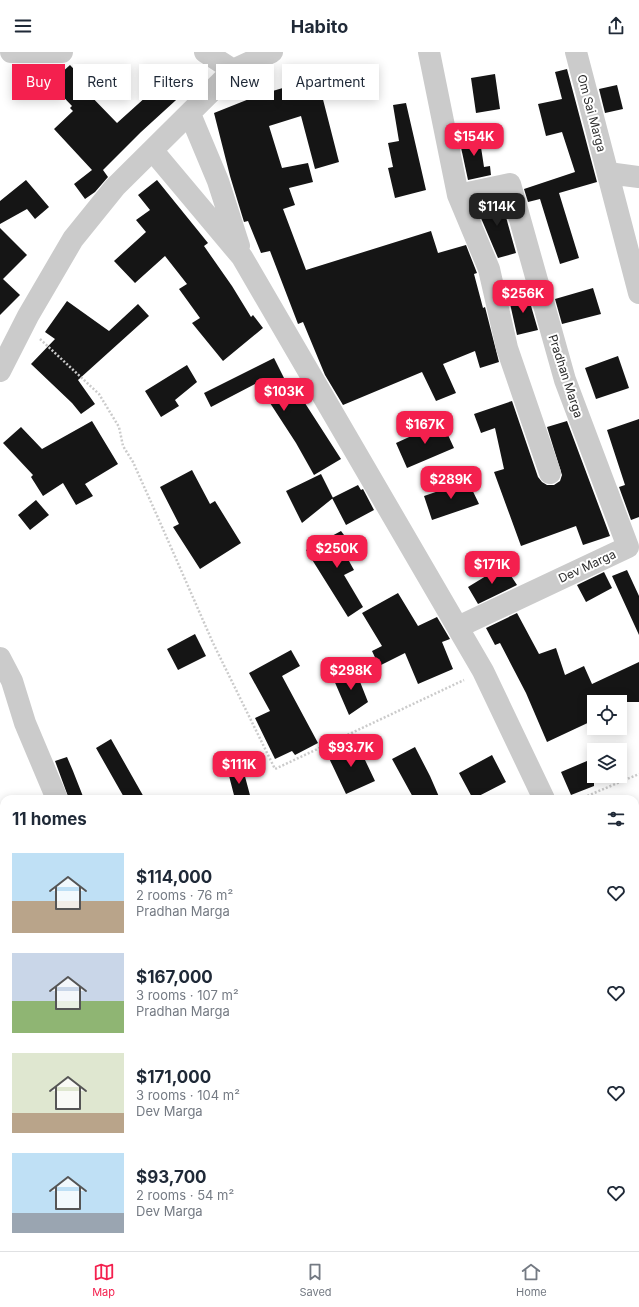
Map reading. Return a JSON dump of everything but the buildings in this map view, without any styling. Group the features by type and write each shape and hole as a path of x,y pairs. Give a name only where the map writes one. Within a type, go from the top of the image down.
{"street":[{"path":"11,52 62,52"},
{"path":"205,52 232,61 272,52"},
{"path":"429,52 458,195 488,269 507,348 550,473"},
{"name":"Om Sai Marga","path":"576,52 639,293"},
{"path":"0,371 28,316 73,239 115,187 190,114 232,61"},
{"path":"190,114 218,181 242,257"},
{"path":"153,151 242,257 483,671 542,795"},
{"path":"608,173 639,177"},
{"name":"Pradhan Marga","path":"458,195 510,184 565,380 593,456"},
{"name":"Dev Marga","path":"458,627 628,547 593,456"},
{"path":"0,658 12,681 25,722 55,795"}],"path":[{"path":"28,316 37,336 99,394 119,427 123,446 133,462 213,643 275,769 483,671"},
{"path":"589,795 639,774"}]}
